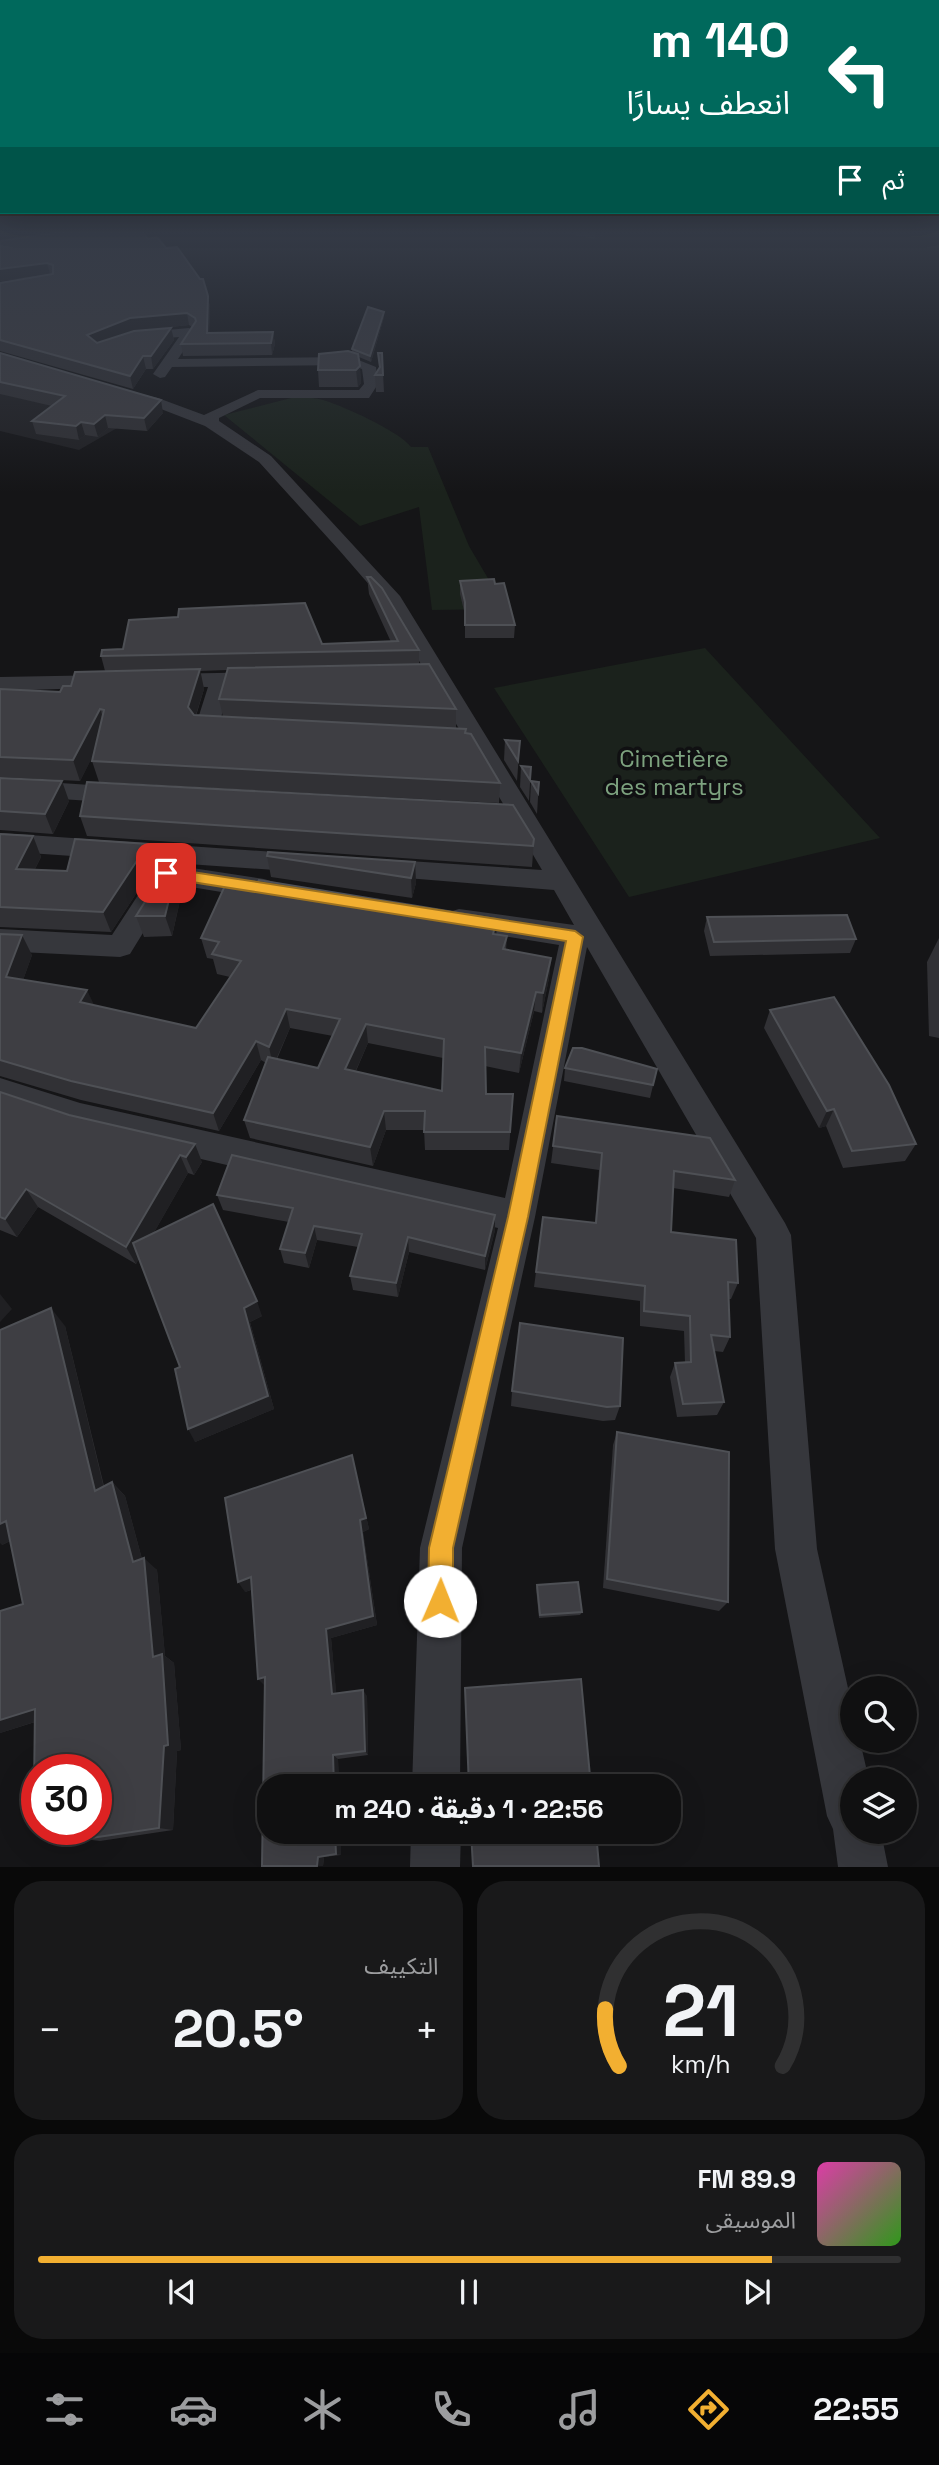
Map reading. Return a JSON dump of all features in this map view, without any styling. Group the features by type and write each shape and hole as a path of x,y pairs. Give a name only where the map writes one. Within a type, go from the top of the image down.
{"street":[{"path":"122,341 134,337 189,332 149,390 153,401"},
{"path":"167,363 351,361 369,367 371,384 365,395 258,394 211,416 211,423"},
{"path":"106,390 153,401 211,423 265,459 393,600 561,881 583,933 773,1235 796,1549 842,1767"},
{"path":"411,676 438,675"},
{"path":"0,684 289,678"},
{"path":"221,680 207,728 261,731"},
{"path":"450,739 477,740"},
{"path":"0,787 143,796"},
{"path":"495,814 522,816"},
{"path":"0,842 328,865"},
{"path":"356,866 561,881"},
{"path":"0,940 120,946 166,873 288,892"},
{"path":"438,916 583,933"},
{"path":"436,1774 441,1548 583,933"},
{"path":"0,1091 80,1117 518,1217"},
{"path":"435,1867 436,1844"},
{"path":"858,1844 863,1867"}],"shaded area":[{"path":"0,372 124,424 79,450 0,431"}],"green space":[{"path":"291,398 312,398 328,402 383,426 411,447 428,447 469,546 506,609 432,610 419,507 360,526 224,415"},
{"name":"Cimetière des martyrs","path":"705,648 880,838 629,897 494,688"}],"building":[{"path":"0,318 130,318 87,335 97,343 134,331 171,328 151,356 143,356 130,376 0,340"},
{"path":"195,318 207,318 207,333 273,332 271,343 181,344 196,321"},
{"path":"364,318 382,318 370,356 352,349"},
{"path":"348,351 358,354 360,366 356,370 318,370 319,354"},
{"path":"0,353 161,400 144,418 105,415 94,424 81,422 76,426 32,421 65,396 0,382"},
{"path":"378,353 382,353 383,375 375,375 380,367"},
{"path":"367,577 371,577 382,588 419,650 101,656 102,650 123,649 129,620 178,617 179,609 305,603 322,644 398,641"},
{"path":"494,579 495,584 504,583 515,625 465,625 465,602 460,581"},
{"path":"429,664 456,709 219,699 228,668"},
{"path":"200,669 188,707 194,715 466,729 465,733 471,734 500,783 92,761 104,710 100,709 73,760 0,757 0,689 60,692 63,686 71,686 75,672"},
{"path":"505,740 520,741 518,761"},
{"path":"521,766 531,767 530,780"},
{"path":"0,778 62,781 45,814 0,811"},
{"path":"531,781 539,782 538,793"},
{"path":"87,782 513,805 534,839 533,846 80,816"},
{"path":"0,834 33,836 16,869 67,871 75,839 148,844 103,912 0,907"},
{"path":"268,852 415,862 411,878 267,856"},
{"path":"168,865 177,867 165,916 136,916"},
{"path":"228,879 257,883 259,880 497,919 493,934 507,936 503,949 551,958 543,993 536,992 521,1053 485,1047 486,1094 513,1094 510,1132 424,1132 425,1111 384,1111 370,1147 244,1120 268,1057 318,1068 340,1019 286,1009 269,1047 256,1041 213,1113 71,1081 0,1060 0,934 22,935 6,977 87,990 80,1002 196,1028 241,961 212,954 219,942 201,938","holes":["366,1024 444,1039 442,1091 345,1069"]},
{"path":"847,915 856,939 714,942 707,917"},
{"path":"834,997 889,1085 916,1144 852,1151 834,1109 827,1111 770,1010"},
{"path":"573,1048 582,1048 657,1069 653,1085 565,1068"},
{"path":"0,1092 69,1115 195,1144 186,1157 180,1155 126,1247 26,1189 5,1219 0,1217"},
{"path":"557,1116 710,1138 735,1180 674,1171 671,1232 736,1240 738,1283 728,1282 730,1337 711,1335 724,1402 683,1404 675,1363 691,1362 690,1316 644,1311 645,1286 536,1272 543,1217 596,1223 602,1153 553,1146"},
{"path":"232,1155 495,1215 485,1256 408,1237 396,1283 350,1276 362,1234 314,1226 305,1253 280,1249 293,1208 217,1195"},
{"path":"213,1204 257,1301 244,1308 268,1396 188,1429 175,1369 180,1367 133,1243"},
{"path":"51,1308 95,1491 112,1482 133,1562 144,1558 153,1657 162,1654 168,1745 164,1746 159,1828 112,1835 112,1754 34,1754 35,1709 0,1720 0,1611 23,1604 6,1521 0,1524 0,1330"},
{"path":"520,1323 623,1338 620,1406 607,1407 512,1391"},
{"path":"617,1432 729,1452 728,1602 607,1579"},
{"path":"352,1455 366,1518 360,1520 373,1616 326,1629 332,1694 363,1690 365,1751 333,1755 334,1774 263,1774 265,1677 258,1679 251,1577 238,1582 225,1498"},
{"path":"578,1582 582,1612 540,1615 537,1585"},
{"path":"581,1679 590,1774 468,1774 465,1688"},
{"path":"262,1844 336,1844 336,1854 318,1857 317,1866 262,1866"},
{"path":"472,1844 597,1844 599,1866 473,1866"}],"route":[{"path":"166,873 575,937 518,1217 441,1548 440,1601"}]}
